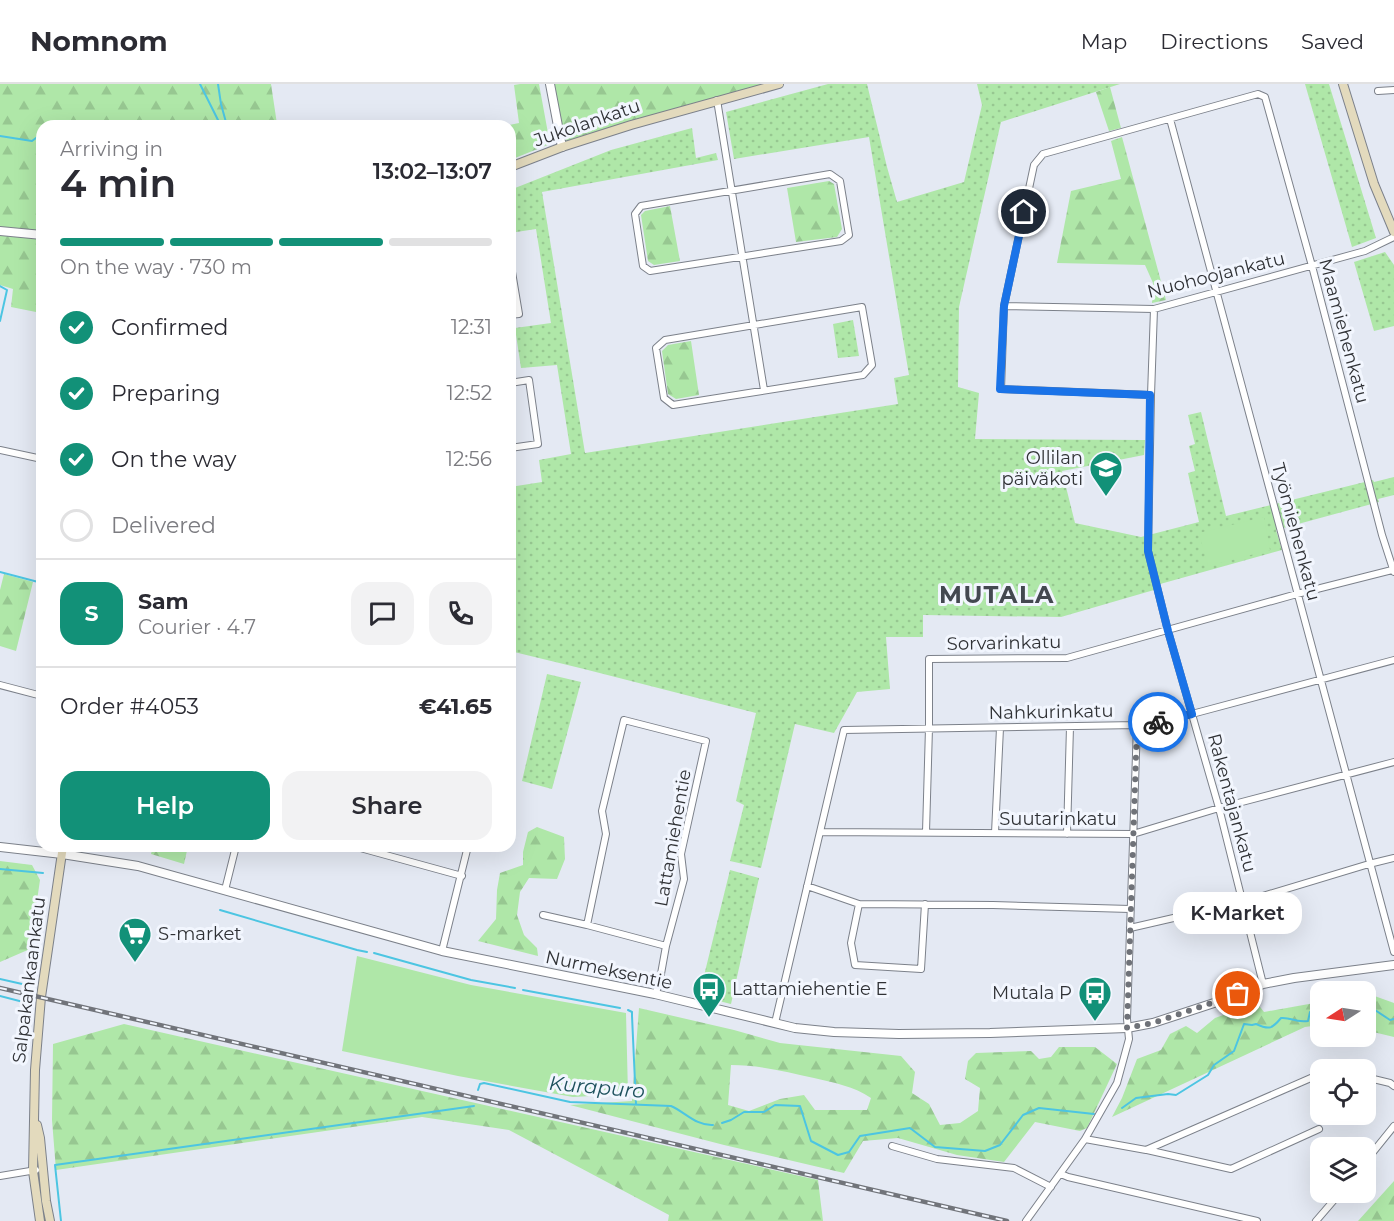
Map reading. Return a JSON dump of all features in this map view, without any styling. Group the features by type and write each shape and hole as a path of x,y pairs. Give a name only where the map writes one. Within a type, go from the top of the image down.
{"main road":[{"name":"Jukolankatu","path":"516,165 640,122 779,84"},
{"path":"1343,84 1374,184 1394,232"},
{"name":"Salpakankaankatu","path":"40,1221 34,1110 35,1070 41,997 62,852"},
{"name":"Salpakankaankatu","path":"38,1170 50,1221"}],"street":[{"path":"550,84 562,147"},
{"path":"1378,91 1394,90"},
{"name":"Maamiehenkatu","path":"1170,119 1258,94 1265,97 1393,571"},
{"path":"717,100 764,390"},
{"path":"1150,395 1000,389 1004,306 1034,165 1043,154 1170,119"},
{"name":"Työmiehenkatu","path":"1170,119 1394,952"},
{"path":"830,174 840,181 849,235 841,241 741,257 650,271 643,266 635,214 641,206 830,174"},
{"path":"0,231 36,234"},
{"name":"Nuohoojankatu","path":"1004,306 1154,309 1365,251 1394,237"},
{"path":"516,296 519,314 516,314"},
{"path":"862,308 872,365 863,375 764,390 673,405 664,398 656,348 665,340 862,308"},
{"name":"Rakentajankatu","path":"1154,309 1150,395 1148,551 1168,631 1219,808 1263,984"},
{"path":"516,382 529,380 538,444 516,447"},
{"path":"0,450 36,458"},
{"name":"Sorvarinkatu","path":"929,728 929,658 1067,658 1297,594 1393,571"},
{"name":"Nahkurinkatu","path":"820,832 844,730 1137,725 1192,714 1394,660"},
{"path":"0,685 36,694"},
{"name":"Lattamiehentie","path":"587,925 606,834 602,811 624,720 706,741 681,854 684,879 656,994"},
{"path":"1026,1221 1085,1139 1117,1083 1129,1039 1127,1028 1130,909 1137,725"},
{"path":"1067,834 1070,727"},
{"path":"926,832 929,728"},
{"path":"995,833 1000,728"},
{"name":"Suutarinkatu","path":"820,832 1133,834 1219,808 1394,762"},
{"path":"775,1023 820,832"},
{"name":"Nurmeksentie","path":"0,847 36,849"},
{"name":"Nurmeksentie","path":"72,852 138,866 442,951 656,994 806,1029 854,1033 990,1033 1127,1028 1153,1023 1263,984 1305,976 1394,965"},
{"path":"225,890 234,852"},
{"path":"375,852 462,876"},
{"path":"442,951 467,852"},
{"path":"1130,928 1243,902 1394,858"},
{"path":"807,886 859,903 1130,909"},
{"path":"859,903 851,943 855,965 921,969 925,904"},
{"path":"543,915 666,946"},
{"path":"1146,1150 1310,1078"},
{"path":"1376,1080 1394,1086"},
{"path":"1376,1148 1394,1126"},
{"path":"1085,1139 1231,1168 1319,1129"},
{"path":"892,1146 937,1159 1014,1168 1051,1187"},
{"path":"0,1176 38,1170"},
{"path":"1061,1174 1257,1221"},
{"path":"1316,1221 1332,1203"}],"green space":[{"path":"0,84 271,84 276,120 36,120 36,312 11,307 13,289 0,285"},
{"path":"539,84 550,144 516,158 516,124 519,123 514,85"},
{"path":"553,84 767,84 630,121 563,142"},
{"path":"828,84 867,84 897,202 964,182 982,105 977,84 1120,84 1001,122 959,307 958,387 979,393 975,439 1145,440 1144,455 1062,471 1075,523 1141,537 1199,522 1188,473 1195,471 1189,446 1195,444 1188,415 1201,412 1226,516 1373,480 1374,482 1394,477 1394,495 1378,499 1379,502 1276,530 1282,550 1153,586 1154,590 1061,617 923,615 923,637 886,637 890,689 857,692 834,733 795,724 761,868 730,861 744,805 736,801 756,713 516,652 516,486 542,482 539,460 571,454 557,365 521,368 516,328 551,323 536,229 516,232 516,188 611,150 692,128 696,158 716,153 718,160 542,192 585,453 898,404 894,378 909,375 869,137 734,159 726,112"},
{"path":"1305,84 1329,84 1376,238 1352,247"},
{"path":"1110,87 1121,128 1109,131 1096,92"},
{"path":"1122,137 1166,300 1152,303 1153,283 1145,265 1057,263 1071,191 1121,179 1111,141"},
{"path":"829,181 834,184 842,229 837,237 796,242 787,188"},
{"path":"670,206 680,261 654,265 648,261 641,215 645,211"},
{"path":"1385,252 1394,265 1394,326 1374,331 1354,262"},
{"path":"853,320 859,356 838,358 833,324"},
{"path":"691,341 699,395 676,399 668,394 662,351 668,345"},
{"path":"1264,517 1270,550 1208,566 1199,533"},
{"path":"4,574 33,582 16,651 0,646 0,590"},
{"path":"547,674 581,682 552,789 522,781"},
{"path":"537,827 564,837 565,859 557,879 529,878 520,892 517,915 524,935 537,948 538,956 478,941 496,919 500,873 523,865 523,852 528,832"},
{"path":"152,852 187,852 184,864 151,854"},
{"path":"0,861 32,865 40,880 30,949 0,962"},
{"path":"730,870 759,878 731,1004 699,996"},
{"path":"357,956 471,985 626,1013 628,1094 573,1097 458,1076 342,1051"},
{"path":"1376,997 1394,1003 1394,1037 1376,1033"},
{"path":"1257,1003 1264,1012 1310,1004 1310,1026 1112,1117 1137,1059 1161,1050 1170,1034 1186,1026 1197,1033 1215,1018"},
{"path":"639,1008 780,1043 901,1056 915,1072 912,1093 929,1104 940,1125 960,1123 978,1111 980,1088 965,1079 968,1061 976,1053 1031,1051 1039,1059 1051,1057 1059,1047 1095,1047 1117,1064 1087,1128 1080,1131 1035,1122 1004,1162 957,1155 898,1138 863,1141 844,1173 570,1105 632,1101","holes":["731,1065 773,1069 836,1083 871,1098 867,1110 815,1110 804,1095 780,1099 749,1111 728,1105"]},
{"path":"124,1024 818,1180 823,1221 668,1221 669,1215 509,1130 422,1117 56,1170 52,1120 53,1044"},
{"path":"1394,1181 1394,1221 1358,1221 1376,1203"}],"waterway":[{"path":"200,84 218,120"},
{"path":"218,84 225,120"},
{"path":"0,136 32,141 36,138"},
{"path":"0,286 7,290 0,321"},
{"path":"0,572 36,581"},
{"path":"0,869 43,873"},
{"path":"220,910 367,952"},
{"path":"374,953 471,980 515,988"},
{"path":"0,979 31,986"},
{"path":"523,990 620,1008"},
{"path":"0,996 31,1004"},
{"path":"628,1010 632,1012 636,1104"},
{"name":"Kurapuro","path":"1376,1011 1390,1020 1394,1019"},
{"name":"Kurapuro","path":"1122,1108 1136,1098 1176,1095 1208,1075 1214,1065 1234,1051 1244,1024 1270,1027 1281,1018 1308,1021 1310,1012"},
{"name":"Kurapuro","path":"478,1090 480,1084 484,1083 570,1102 671,1106 696,1121 713,1125"},
{"path":"722,1123 744,1112 764,1112 775,1105 800,1106 811,1141 838,1155 849,1152 860,1136 910,1128 935,1147 985,1151 1000,1145 1023,1115 1039,1108 1094,1114"},
{"path":"61,1221 55,1165 474,1106"}],"railway":[{"path":"0,988 1007,1221"}],"way so far":[{"path":"1158,722 1137,725 1127,1028 1153,1023 1238,994"}],"place":[{"name":"Ollilan päiväkoti","path":"1106,497"},
{"name":"S-market","path":"135,963"},
{"name":"K-Market","path":"1238,994"},
{"name":"Lattamiehentie E","path":"709,1018"},
{"name":"Mutala P","path":"1095,1022"}],"district":[{"name":"MUTALA","path":"997,594"}],"route":[{"path":"1024,212 1004,306 1000,389 1150,395 1148,551 1192,714 1158,722"}]}
